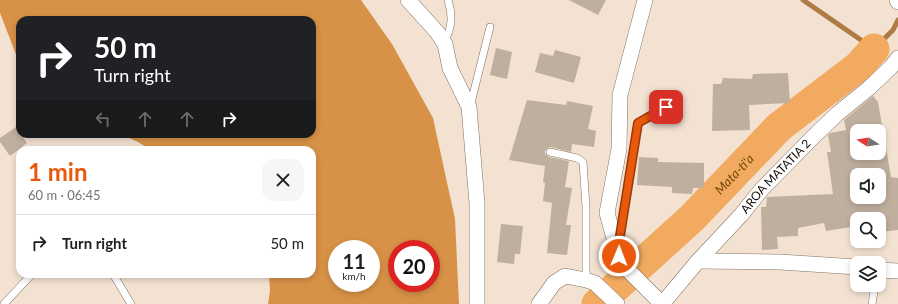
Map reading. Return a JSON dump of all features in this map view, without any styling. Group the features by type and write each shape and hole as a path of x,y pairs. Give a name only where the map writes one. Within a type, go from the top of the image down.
{"street":[{"path":"408,0 444,42 450,68 469,107 477,203 477,304"},
{"path":"645,0 620,95 619,149 607,213 622,261 662,304"},
{"name":"AROA MATATIA 2","path":"662,304 762,189 810,139 837,114 869,88 891,67 898,58"},
{"path":"698,261 780,262 850,267"},
{"path":"886,270 898,271"},
{"path":"539,304 550,287 565,276 590,282 618,304"}],"lane":[{"path":"444,42 450,32 451,24 451,11 448,0"},
{"path":"469,111 490,27"},
{"path":"622,261 620,234 638,123 666,107"},
{"path":"550,152 577,158 583,162 590,282"},
{"path":"4,304 28,278"},
{"path":"115,278 131,304"},
{"path":"872,304 874,292"}],"shaded area":[{"path":"0,0 361,0 392,44 433,118 455,219 459,304 268,304 270,291 269,278 316,278 316,146 144,146 130,138 316,138 316,16 16,16 16,55 0,13"}],"building":[{"path":"569,0 606,0 598,15"},
{"path":"496,48 512,52 507,79 490,75"},
{"path":"555,50 581,57 574,83 535,72 540,53 553,56"},
{"path":"788,73 790,103 749,105 750,130 712,131 713,84 721,84 723,78 752,79 753,74"},
{"path":"873,96 878,102 882,124 850,124 850,160 886,160 886,148 891,177 898,178 898,230 886,231 886,212 850,212 850,227 826,231 824,223 798,228 798,236 777,237 778,249 762,250 761,207 766,207 767,197 833,194 827,152 831,152 828,135 830,133 846,130 844,120"},
{"path":"527,100 566,105 567,101 593,106 588,129 596,131 594,147 572,144 571,152 551,147 547,148 545,151 545,154 549,157 569,161 565,187 572,188 566,225 571,225 567,255 547,253 552,203 543,201 545,166 509,160"},
{"path":"16,127 16,138 24,138 27,143 23,146 16,146 16,151 10,156 0,142 0,138"},
{"path":"639,157 658,158 658,162 704,163 704,188 693,188 692,194 672,193 672,187 637,185"},
{"path":"501,224 523,226 520,254 515,254 514,264 497,262"}],"waterway":[{"path":"803,0 874,49 893,30 898,20"},
{"name":"Mata-ti'a","path":"597,304 692,218 779,127 859,66 874,49"}],"route":[{"path":"619,256 619,242 625,195 638,123 666,107"}]}
